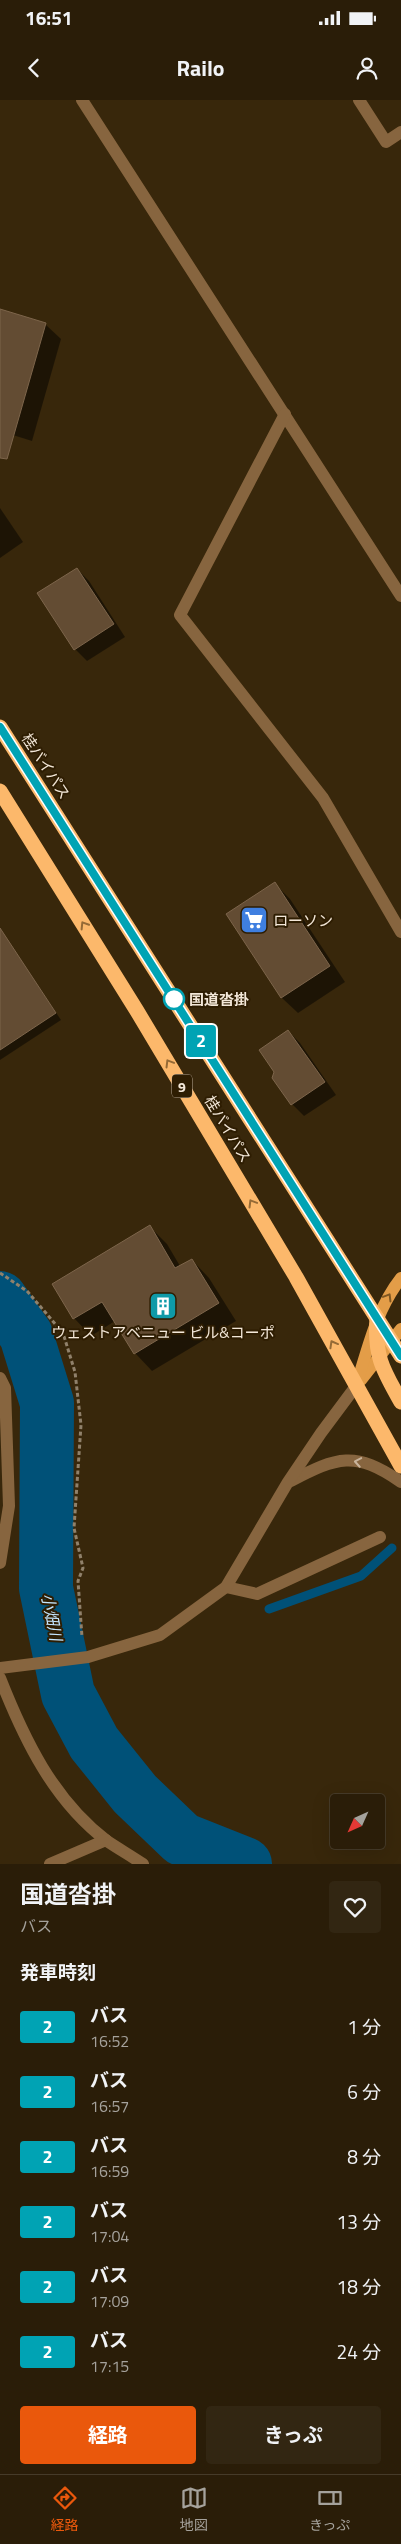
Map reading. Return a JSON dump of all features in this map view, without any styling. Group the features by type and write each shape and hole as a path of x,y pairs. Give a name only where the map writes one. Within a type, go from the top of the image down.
{"highway":[{"name":"桂バイパス","path":"0,727 401,1356"},
{"name":"桂バイパス","path":"0,791 153,1037 296,1277 401,1466"},
{"path":"377,1318 375,1343 379,1358 401,1402"}],"main road":[{"path":"356,1386 377,1318 388,1295 401,1278"},
{"path":"356,1386 401,1329"}],"street":[{"path":"82,100 401,596"},
{"path":"359,100 386,142 401,132"},
{"path":"285,414 180,615 324,798 401,932"},
{"path":"0,1378 5,1388 9,1506 0,1563"},
{"path":"143,1864 106,1840 70,1805 44,1771 19,1726 2,1672 88,1657 160,1634 226,1587 288,1482 356,1386"},
{"path":"288,1482 326,1462 356,1460 378,1467 401,1482"},
{"path":"226,1587 257,1594 380,1536"},
{"path":"50,1864 106,1840"}],"path":[{"path":"0,1273 27,1291 63,1334 75,1372 81,1425 74,1528 83,1568 78,1581 80,1632 88,1657"}],"building":[{"path":"0,309 46,323 7,459 0,458"},
{"path":"77,568 114,624 74,650 37,593"},
{"path":"275,882 330,966 281,998 226,914"},
{"path":"0,928 56,1013 0,1050"},
{"path":"288,1030 325,1082 291,1105 272,1078 274,1072 259,1050"},
{"path":"150,1225 175,1268 192,1259 219,1303 134,1354 102,1302 73,1319 52,1284"}],"waterway":[{"name":"小畑川","path":"0,1298 26,1335 47,1403 46,1588 68,1694 94,1743 135,1794 182,1839 245,1864"},
{"path":"269,1609 361,1576 392,1548"}],"bus line":[{"name":"2","path":"0,727 401,1356"}],"place":[{"name":"ローソン","path":"254,920"},
{"name":"国道沓掛","path":"174,999"},
{"name":"ウェストアベニュー ビル&コーポ","path":"163,1306"}]}
